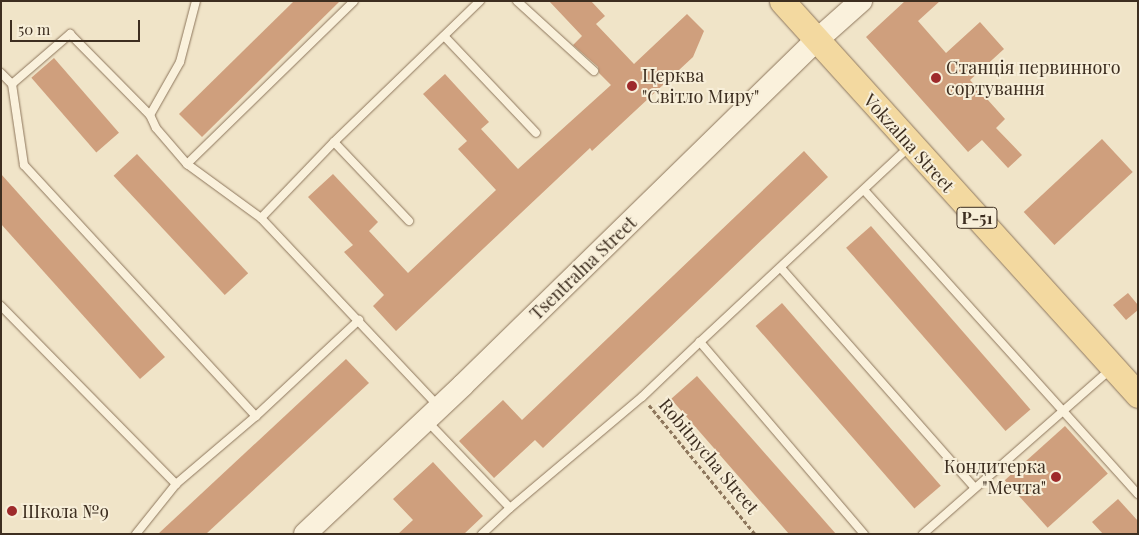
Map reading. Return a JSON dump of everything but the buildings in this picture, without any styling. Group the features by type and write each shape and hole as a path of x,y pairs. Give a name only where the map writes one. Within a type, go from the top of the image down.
{"main road":[{"name":"Vokzalna Street","path":"782,1 910,146 1138,395"}],"street":[{"name":"Tsentralna Street","path":"305,534 432,414 817,40 860,1"}],"lane":[{"path":"150,115 180,62 196,1"},
{"path":"188,164 354,1"},
{"path":"261,218 334,142 445,37 480,1"},
{"path":"517,1 594,71"},
{"path":"12,84 70,34 150,115 156,128 188,164 261,218 359,320 432,414 510,508"},
{"path":"445,37 536,133"},
{"path":"1,72 12,84 24,165 256,416"},
{"path":"334,142 409,222"},
{"path":"482,534 642,396 910,146"},
{"path":"864,190 1138,494"},
{"path":"781,268 975,488"},
{"path":"1,306 176,484"},
{"path":"136,534 176,484 256,416 359,320"},
{"path":"700,342 864,534"},
{"path":"922,534 1112,368"}],"path":[{"name":"Robitnycha Street","path":"642,396 755,534"}],"place":[{"name":"Станція первинного сортування","path":"936,78"},
{"name":"Церква \"Світло Миру\"","path":"632,86"},
{"name":"Кондитерка \"Мечта\"","path":"1056,477"},
{"name":"Школа №9","path":"12,511"}]}
